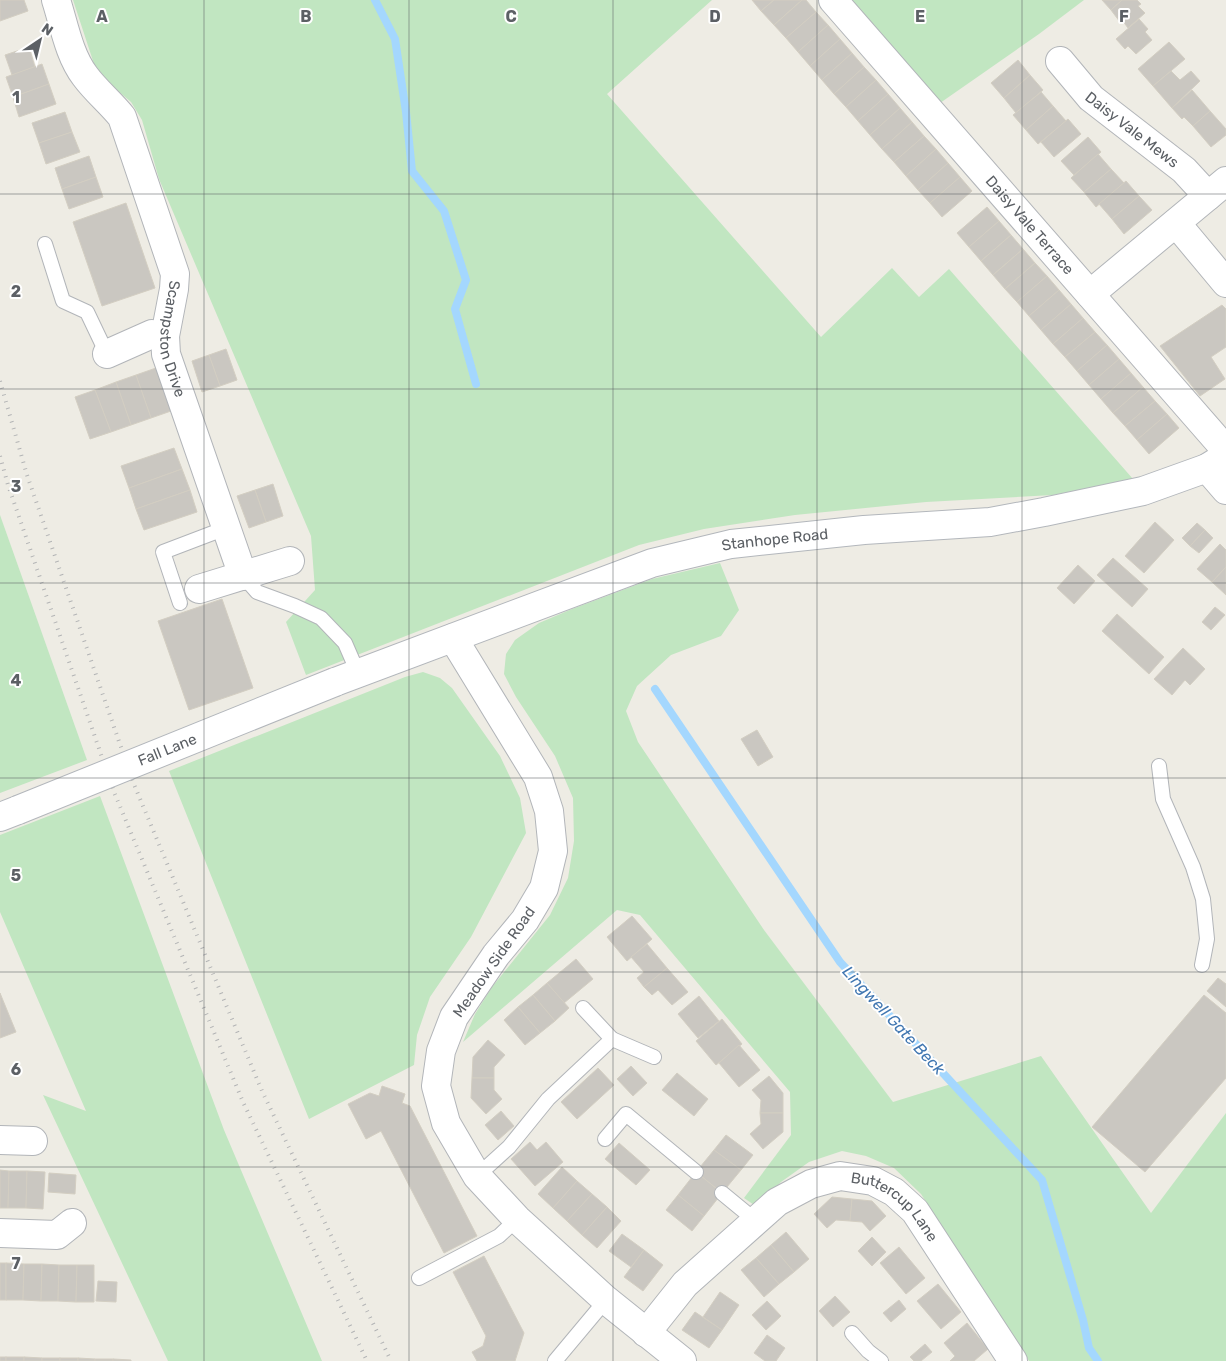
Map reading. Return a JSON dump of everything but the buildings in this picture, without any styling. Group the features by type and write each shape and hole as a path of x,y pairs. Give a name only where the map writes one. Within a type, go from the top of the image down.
{"street":[{"name":"Scampston Drive","path":"56,0 74,59 84,75 122,116 175,274 165,336 166,354 243,576"},
{"name":"Daisy Vale Terrace","path":"833,0 1090,294 1220,458 1226,490"},
{"name":"Daisy Vale Mews","path":"1060,61 1092,98 1184,170 1217,188"},
{"path":"1090,294 1217,188"},
{"path":"1176,223 1226,283"},
{"path":"107,354 152,334 165,336"},
{"name":"Stanhope Road","path":"347,678 652,563 731,544 864,530 990,522 1143,491 1220,458"},
{"path":"190,596 290,561"},
{"name":"Meadow Side Road","path":"453,638 538,777 549,811 552,851 544,888 525,920 496,955 454,1017 441,1051 436,1086 446,1123 477,1176 516,1219 606,1300 682,1361"},
{"name":"Fall Lane","path":"9,813 347,678"},
{"path":"0,1140 33,1141"},
{"name":"Buttercup Lane","path":"646,1333 685,1284 777,1202 811,1184 840,1176 873,1181 894,1192 915,1211 1013,1361"},
{"path":"0,1232 57,1234 72,1223"}],"lane":[{"path":"44,244 63,301 87,312 107,354"},
{"path":"190,596 163,552 226,528"},
{"path":"243,576 257,592 321,618 344,643 347,678"},
{"path":"1159,766 1163,799 1193,867 1203,899 1207,939 1202,966"},
{"path":"583,1008 612,1039 654,1057"},
{"path":"477,1176 509,1147 548,1099 612,1039"},
{"path":"605,1140 626,1114 696,1172"},
{"path":"722,1193 756,1221"},
{"path":"418,1278 498,1236 516,1219"},
{"path":"555,1361 606,1300"},
{"path":"852,1333 865,1356 881,1361"}],"green space":[{"path":"73,0 712,0 607,94 821,337 892,268 919,297 949,269 1133,479 1053,495 926,502 795,515 704,529 639,545 306,675 286,622 315,590 311,536 159,179 142,120 131,102 105,80 95,67"},
{"path":"833,0 1084,0 1039,34 930,110"},
{"path":"0,515 87,760 0,793"},
{"path":"720,563 739,610 721,636 671,655 637,686 626,711 638,742 764,930 893,1102 1041,1056 1151,1213 1226,1113 1226,1361 1029,1361 921,1194 894,1168 866,1156 842,1151 809,1162 781,1182 757,1207 744,1198 791,1135 790,1092 640,915 617,910 463,1042 475,1014 492,987 550,915 568,878 574,841 573,798 555,756 516,697 504,674 506,654 515,640 539,623 652,579"},
{"path":"423,672 440,678 452,688 500,756 520,798 526,833 471,937 430,997 417,1035 414,1065 309,1119 169,771 405,677"},
{"path":"100,796 224,1130 322,1361 168,1361 43,1095 86,1111 0,912 0,835"}],"waterway":[{"path":"375,0 395,39 406,112 412,171 444,211 466,280 455,309 476,384"},
{"name":"Lingwell Gate Beck","path":"655,689 840,962 1042,1180 1083,1320 1089,1348 1098,1361"}],"railway":[{"path":"0,381 27,475 133,782 262,1091 391,1361"},
{"path":"0,456 8,485 114,792 243,1102 367,1361"}]}
